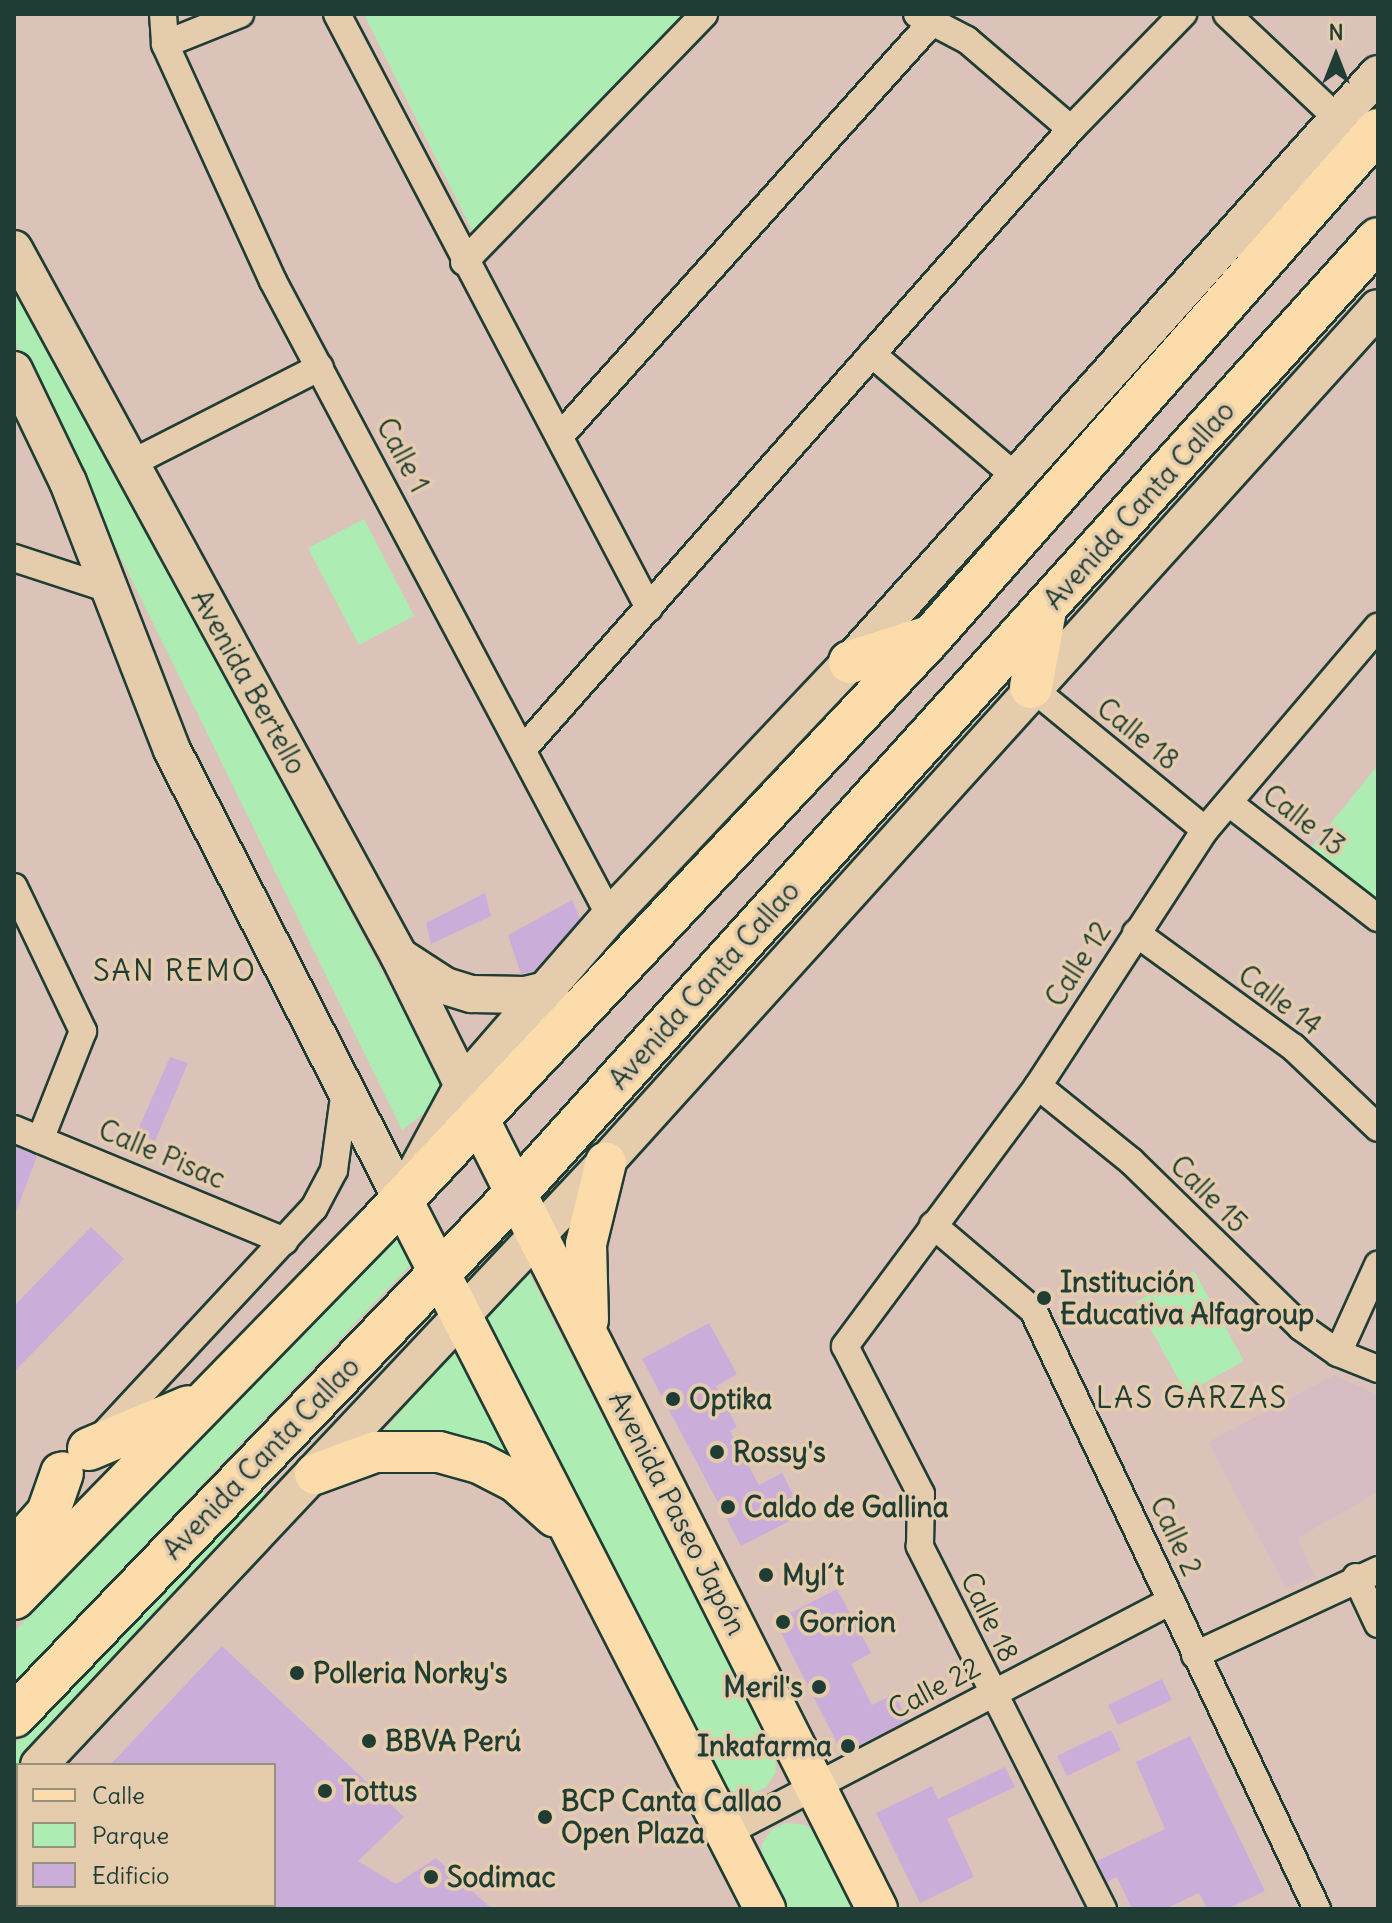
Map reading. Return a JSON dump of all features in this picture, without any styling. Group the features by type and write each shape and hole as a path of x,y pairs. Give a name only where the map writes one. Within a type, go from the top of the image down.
{"highway":[{"path":"14,1598 390,1213 470,1102 931,637 1368,141"},
{"name":"Avenida Canta Callao","path":"14,1716 517,1192 1378,239"},
{"path":"1031,687 1045,610"},
{"path":"850,662 931,637"},
{"path":"14,1551 48,1513 76,1461 205,1400"}],"main road":[{"path":"470,1102 550,989 610,916 850,662 1017,478 1368,141 1378,74"},
{"name":"Avenida Bertello","path":"14,249 399,956 470,1102"},
{"name":"Avenida Canta Callao","path":"41,1763 606,1162 1031,687 1378,308"},
{"path":"14,370 68,482 172,750 345,1090 420,1293 461,1316 765,1909"},
{"path":"399,956 445,986 472,994 525,995 550,989"},
{"name":"Avenida Paseo Japón","path":"470,1102 877,1909"},
{"path":"589,1336 586,1244 606,1162"},
{"path":"315,1474 375,1452 439,1452 479,1463 516,1482 577,1541"}],"street":[{"name":"Calle 1","path":"163,14 165,44 273,281 524,748 610,916"},
{"path":"165,44 240,14"},
{"path":"337,14 426,179 464,262 561,435 649,608"},
{"path":"464,262 704,14"},
{"path":"524,748 1071,129 1183,14"},
{"path":"1227,14 1368,141"},
{"path":"561,435 925,18 967,40 1071,129"},
{"path":"872,354 1017,478"},
{"path":"130,464 320,367"},
{"path":"14,558 109,589"},
{"name":"Calle 12","path":"845,1346 1038,1086 1205,830 1378,627"},
{"name":"Calle 18","path":"1031,687 1205,830"},
{"name":"Calle 13","path":"1229,803 1378,918"},
{"path":"14,887 24,926 83,1031 40,1140"},
{"name":"Calle 14","path":"1136,933 1293,1047 1378,1128"},
{"name":"Calle 15","path":"1038,1086 1131,1161 1301,1327 1338,1353 1378,1369"},
{"path":"14,1523 314,1208 334,1170 345,1090"},
{"name":"Calle Pisac","path":"14,1129 285,1241"},
{"name":"Calle 2","path":"933,1225 1033,1310 1317,1909"},
{"path":"1338,1353 1378,1265"},
{"name":"Calle 18","path":"845,1346 921,1494 920,1546 1103,1909"},
{"path":"1195,1655 1367,1573 1378,1624"},
{"name":"Calle 22","path":"726,1833 1171,1601"}],"shaded area":[{"path":"1334,1375 1378,1395 1378,1492 1298,1538 1314,1576 1286,1588 1208,1442"}],"green space":[{"path":"364,14 685,14 474,234"},
{"path":"14,281 448,1095 402,1130 14,340"},
{"path":"364,519 414,616 359,645 308,548"},
{"path":"1378,765 1378,899 1310,849"},
{"path":"396,1232 411,1264 14,1683 14,1632"},
{"path":"524,1263 775,1753 776,1772 766,1787 750,1794 732,1791 718,1777 481,1310"},
{"path":"1194,1271 1244,1361 1186,1393 1136,1302"},
{"path":"459,1340 528,1483 378,1439"},
{"path":"262,1490 271,1501 21,1763 16,1763 14,1770 14,1745"},
{"path":"786,1823 806,1825 821,1837 857,1909 784,1909 762,1864 762,1844 771,1830"}],"building":[{"path":"485,893 491,916 431,944 426,923"},
{"path":"572,900 580,919 534,971 521,974 508,935"},
{"path":"170,1057 188,1063 155,1141 137,1132"},
{"path":"14,1146 37,1156 16,1212 14,1212"},
{"path":"91,1227 124,1259 14,1372 14,1306"},
{"path":"709,1323 737,1374 716,1386 737,1427 730,1431 759,1485 782,1473 803,1514 741,1546 642,1359"},
{"path":"837,1589 871,1653 851,1664 872,1705 894,1694 908,1720 848,1751 840,1749 775,1621"},
{"name":"Tottus","path":"222,1646 404,1817 358,1861 396,1884 436,1858 492,1909 274,1909 276,1763 112,1763"},
{"path":"1162,1679 1172,1700 1118,1725 1108,1705"},
{"path":"1111,1730 1121,1750 1067,1776 1057,1756"},
{"path":"1190,1736 1265,1891 1227,1909 1207,1909 1199,1893 1165,1909 1132,1909 1117,1877 1107,1882 1097,1861 1165,1829 1136,1762"},
{"path":"1005,1767 1015,1787 947,1819 974,1877 920,1903 876,1813 932,1786 938,1799"}],"place":[{"name":"Institución Educativa Alfagroup","path":"1044,1298"},
{"name":"Optika","path":"673,1399"},
{"name":"Rossy's","path":"717,1452"},
{"name":"Caldo de Gallina","path":"728,1507"},
{"name":"Myl´t","path":"766,1575"},
{"name":"Gorrion","path":"783,1622"},
{"name":"Polleria Norky's","path":"297,1673"},
{"name":"Meril's","path":"819,1687"},
{"name":"BBVA Perú","path":"369,1741"},
{"name":"Inkafarma","path":"848,1746"},
{"name":"Tottus","path":"325,1791"},
{"name":"BCP Canta Callao Open Plaza","path":"545,1817"},
{"name":"Sodimac","path":"431,1877"}],"district":[{"name":"SAN REMO","path":"175,970"},
{"name":"LAS GARZAS","path":"1192,1397"}]}
